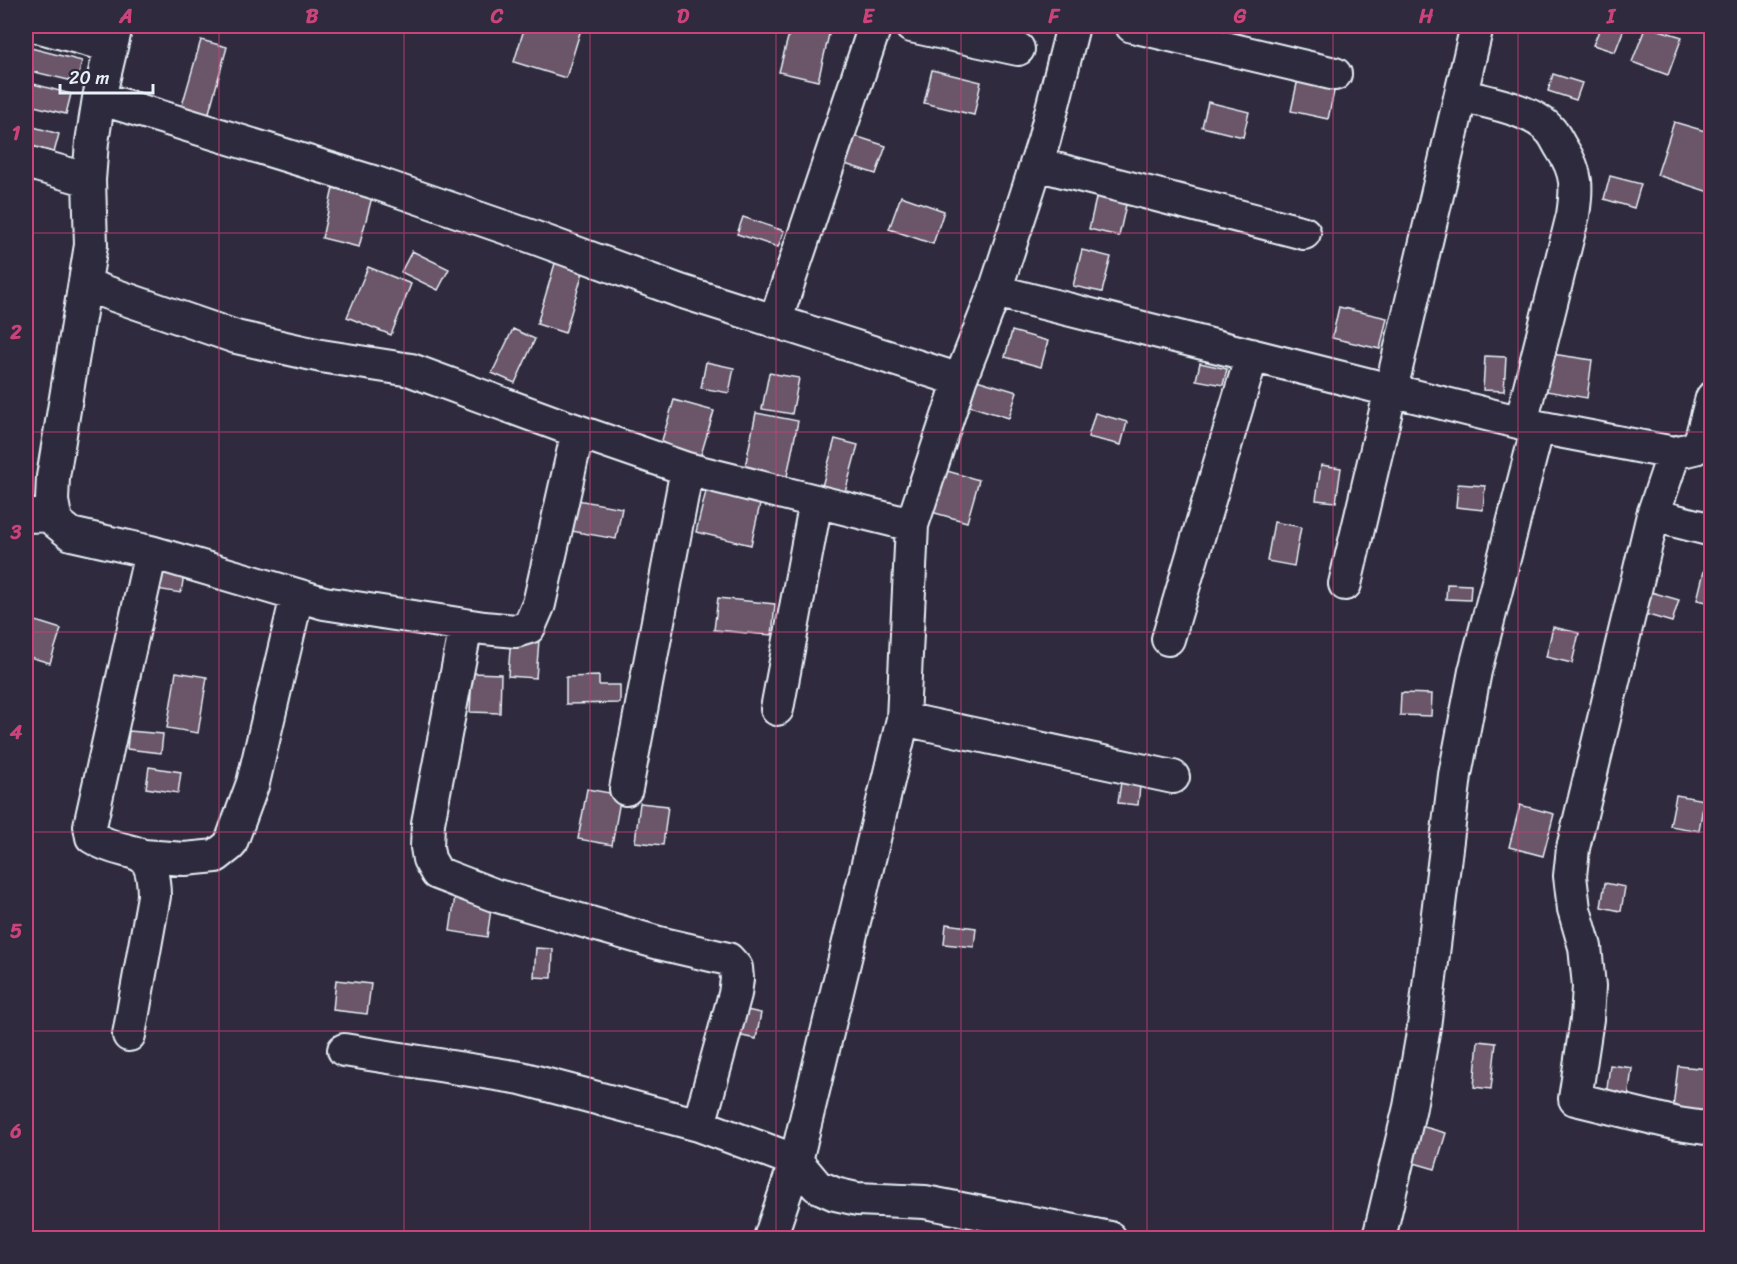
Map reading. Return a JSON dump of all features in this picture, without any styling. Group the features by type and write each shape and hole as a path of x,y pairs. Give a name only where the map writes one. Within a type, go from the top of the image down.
{"street":[{"path":"37,26 113,36 92,142 89,180 91,245 85,285 53,477 52,501 40,515 56,522 71,534 150,552 324,603 466,626 516,631 529,627 538,604 578,431"},
{"path":"776,322 874,26"},
{"path":"911,26 1018,49"},
{"path":"770,1239 796,1161 903,719 912,525 960,380 995,291 1036,164 1073,26"},
{"path":"1132,26 1335,74"},
{"path":"1344,584 1477,26"},
{"path":"1379,1239 1410,1107 1424,1027 1455,775 1475,671 1573,215 1576,190 1575,175 1550,129 1521,112 1461,95"},
{"path":"99,98 374,182 680,291 960,380"},
{"path":"26,162 89,180"},
{"path":"1036,164 1304,233"},
{"path":"85,285 236,336 321,356 411,370 687,469 912,525"},
{"path":"995,291 1529,425 1674,453 1695,448 1701,439 1712,398"},
{"path":"1168,639 1252,355"},
{"path":"1674,453 1653,515 1573,848 1570,876 1574,909 1585,947 1589,986 1587,1019 1575,1099 1657,1119 1712,1129"},
{"path":"626,789 687,469"},
{"path":"777,709 816,501"},
{"path":"1653,515 1712,530"},
{"path":"150,552 90,825 92,837 101,843 143,856 185,859 216,856 230,845 253,783 297,596"},
{"path":"466,626 428,823 429,859 437,873 494,896 659,943 728,959 736,969 735,994 699,1125"},
{"path":"903,719 1173,777"},
{"path":"129,1035 154,896 154,875 150,863 143,856"},
{"path":"344,1050 521,1078 699,1125 796,1161 817,1186 835,1194 857,1199 925,1202 1110,1239"}],"building":[{"path":"525,26 582,26 566,78 514,62"},
{"path":"791,26 831,26 818,81 779,72"},
{"path":"1601,26 1625,26 1615,52 1593,45"},
{"path":"1646,26 1682,37 1668,75 1632,62"},
{"path":"201,40 227,47 208,116 181,109"},
{"path":"27,47 82,61 77,82 26,70"},
{"path":"932,70 981,82 974,115 924,103"},
{"path":"1553,74 1582,83 1576,100 1548,91"},
{"path":"1298,79 1335,87 1328,119 1291,111"},
{"path":"26,82 71,94 66,114 26,104"},
{"path":"1208,102 1249,112 1243,137 1202,127"},
{"path":"1674,122 1712,133 1712,193 1657,175"},
{"path":"30,126 59,134 52,160 26,153"},
{"path":"855,136 886,146 876,174 845,164"},
{"path":"1610,176 1641,184 1634,208 1604,199"},
{"path":"333,188 372,197 359,247 322,238"},
{"path":"1097,194 1127,200 1119,236 1089,229"},
{"path":"901,196 944,211 933,244 889,229"},
{"path":"743,217 784,231 778,247 737,234"},
{"path":"1082,250 1111,257 1102,292 1073,286"},
{"path":"412,251 449,269 438,290 401,272"},
{"path":"556,260 584,269 565,333 537,324"},
{"path":"368,267 411,284 391,335 347,317"},
{"path":"1339,307 1387,318 1380,349 1332,338"},
{"path":"513,329 535,339 515,383 492,373"},
{"path":"1012,331 1048,341 1041,367 1005,357"},
{"path":"1552,354 1592,360 1587,398 1546,391"},
{"path":"1485,356 1506,357 1504,391 1483,390"},
{"path":"706,362 734,368 729,393 701,388"},
{"path":"1200,363 1227,369 1223,385 1196,380"},
{"path":"769,373 799,378 792,414 762,409"},
{"path":"970,378 1017,392 1009,418 963,404"},
{"path":"674,400 714,411 700,458 660,447"},
{"path":"756,413 798,421 786,481 744,472"},
{"path":"1095,413 1127,422 1121,445 1088,437"},
{"path":"835,439 858,445 844,496 821,490"},
{"path":"1321,465 1341,468 1336,502 1316,500"},
{"path":"940,469 979,480 967,522 928,511"},
{"path":"708,483 762,495 751,545 696,532"},
{"path":"1458,484 1485,486 1483,510 1456,507"},
{"path":"566,498 622,508 616,539 560,529"},
{"path":"1274,522 1301,527 1294,566 1267,561"},
{"path":"1705,567 1712,568 1712,603 1697,600"},
{"path":"153,568 184,574 181,593 150,588"},
{"path":"1447,584 1471,585 1470,600 1446,599"},
{"path":"1644,590 1679,600 1672,622 1638,612"},
{"path":"718,598 775,604 772,635 714,630"},
{"path":"26,618 61,629 50,663 26,656"},
{"path":"1553,627 1579,633 1572,663 1546,657"},
{"path":"511,637 539,640 536,678 508,676"},
{"path":"176,672 207,677 198,733 167,728"},
{"path":"472,673 501,674 500,713 470,712"},
{"path":"599,676 599,685 620,685 620,703 566,704 566,677"},
{"path":"1401,693 1432,694 1431,716 1400,715"},
{"path":"129,731 163,734 161,753 127,749"},
{"path":"149,767 181,772 178,793 146,788"},
{"path":"1122,775 1141,777 1138,805 1118,803"},
{"path":"587,789 621,795 612,845 578,839"},
{"path":"1676,795 1704,800 1699,831 1670,826"},
{"path":"640,803 668,806 663,845 635,842"},
{"path":"1520,805 1554,814 1543,856 1509,847"},
{"path":"1605,883 1625,887 1621,911 1601,907"},
{"path":"455,896 492,902 487,937 450,931"},
{"path":"946,924 976,928 974,947 944,944"},
{"path":"536,948 553,949 552,978 534,977"},
{"path":"336,980 371,984 367,1014 333,1010"},
{"path":"742,1009 761,1013 756,1039 737,1035"},
{"path":"1478,1041 1496,1043 1491,1089 1474,1087"},
{"path":"1610,1065 1632,1068 1628,1099 1606,1096"},
{"path":"1678,1066 1708,1069 1704,1111 1673,1108"},
{"path":"1417,1125 1446,1133 1435,1169 1407,1161"}]}
